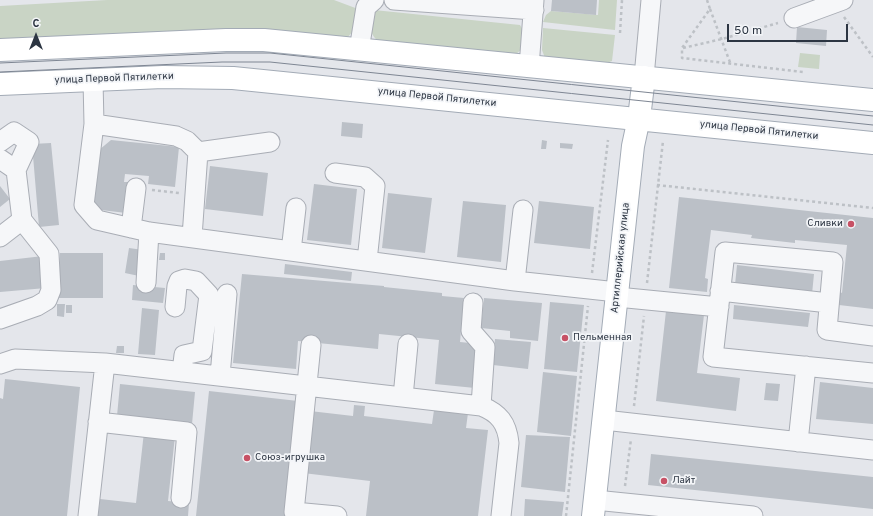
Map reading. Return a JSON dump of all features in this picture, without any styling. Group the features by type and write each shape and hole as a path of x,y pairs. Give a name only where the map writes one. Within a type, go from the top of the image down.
{"main road":[{"path":"0,50 245,39 873,100"},
{"name":"улица Первой Пятилетки","path":"0,84 163,77 233,78 639,118 873,143"},
{"name":"Артиллерийская улица","path":"594,508 633,146 639,118 644,77"}],"street":[{"path":"359,50 366,7 374,0"},
{"path":"394,0 534,5 529,67"},
{"name":"Артиллерийская улица","path":"644,77 651,0"},
{"path":"794,18 838,2"},
{"path":"93,80 94,124 84,205 97,220 140,230 515,281 590,289 645,300 720,299 829,303"},
{"path":"94,124 176,136 188,141 198,152 192,237"},
{"path":"0,142 14,132 29,142 16,170 22,220 49,254 51,290 47,300 37,306 0,319"},
{"path":"198,152 270,142"},
{"path":"0,160 16,170"},
{"path":"335,173 365,177 375,186 367,261"},
{"path":"136,188 146,283"},
{"path":"291,251 296,208"},
{"path":"515,281 523,210"},
{"path":"0,237 22,220"},
{"path":"873,336 827,330 833,262 725,252 713,357 873,373"},
{"path":"175,307 177,286 179,281 185,279 196,280 209,294 202,351 184,355 182,372"},
{"path":"220,376 227,294"},
{"path":"473,303 471,331 485,347 481,406"},
{"path":"403,397 408,344"},
{"path":"311,345 294,514 337,516"},
{"path":"0,364 15,359 105,363 481,406 494,411 508,432 509,443 501,516"},
{"path":"88,516 105,363"},
{"path":"798,442 806,366"},
{"path":"604,420 873,450"},
{"path":"98,422 188,432 181,498"},
{"path":"594,508 623,503 753,516"}],"path":[{"path":"620,33 622,0"},
{"path":"706,0 731,65"},
{"path":"838,2 873,57"},
{"path":"710,9 682,48 682,58 731,65 810,73"},
{"path":"682,48 722,39 794,18"},
{"path":"623,503 633,424 657,185 664,137"},
{"path":"566,516 590,289 608,140"},
{"path":"657,185 873,208"},
{"path":"136,188 195,195"}],"green space":[{"path":"107,0 334,0 358,9 354,29 346,38 0,39 0,6"},
{"path":"599,0 617,0 615,30 543,22 546,15 551,11 598,15"},
{"path":"374,10 520,25 524,32 521,50 512,57 382,43 374,37 371,29"},
{"path":"543,28 615,35 612,61 604,64 545,58 542,50"},
{"path":"800,53 820,55 819,69 798,67"}],"building":[{"path":"552,0 597,0 596,15 551,11"},
{"path":"797,27 827,30 826,46 796,43"},
{"path":"342,122 363,124 362,138 341,136"},
{"path":"111,140 179,147 175,187 148,184 149,176 125,174 124,182 129,182 126,213 93,209 99,150"},
{"path":"542,140 547,141 546,149 541,149"},
{"path":"51,143 59,225 39,227 32,144"},
{"path":"560,143 573,144 572,149 560,148"},
{"path":"210,166 268,173 263,216 205,209"},
{"path":"314,184 357,189 351,245 307,240"},
{"path":"0,186 10,199 0,207"},
{"path":"388,193 432,198 425,253 382,248"},
{"path":"679,197 873,218 873,309 839,305 840,292 842,293 847,245 795,240 795,243 751,238 752,235 711,230 705,278 708,279 707,292 669,288"},
{"path":"463,201 506,205 501,262 457,257"},
{"path":"539,201 594,207 590,249 534,243"},
{"path":"129,248 143,250 139,276 125,273"},
{"path":"60,253 103,253 103,298 59,298"},
{"path":"160,253 165,253 165,260 159,260"},
{"path":"43,256 46,288 0,292 0,261"},
{"path":"285,264 352,272 351,281 284,274"},
{"path":"737,265 814,274 812,294 735,285"},
{"path":"242,274 384,286 442,293 442,296 464,298 460,342 480,344 475,388 435,384 439,340 379,334 378,349 298,341 296,369 233,363"},
{"path":"133,285 165,288 163,303 132,300"},
{"path":"484,298 542,303 538,341 510,338 510,331 481,328"},
{"path":"550,302 584,305 577,372 544,369"},
{"path":"57,304 65,304 64,317 57,316"},
{"path":"66,305 72,305 72,313 66,313"},
{"path":"734,305 810,313 808,327 733,319"},
{"path":"142,308 159,310 155,355 138,354"},
{"path":"666,311 704,315 697,373 740,378 736,411 656,401"},
{"path":"495,339 531,342 528,369 493,365"},
{"path":"117,346 124,346 124,353 116,353"},
{"path":"543,372 577,376 571,436 537,432"},
{"path":"5,379 80,387 67,516 0,516 0,398 3,399"},
{"path":"820,382 873,388 873,424 816,419"},
{"path":"766,383 780,384 778,401 764,400"},
{"path":"120,384 195,392 192,424 117,416"},
{"name":"Союз-игрушка","path":"209,391 298,401 286,516 196,516"},
{"path":"354,405 365,406 364,416 432,424 434,410 468,413 466,428 488,430 478,516 366,516 370,481 303,473 310,411 353,416"},
{"path":"144,432 175,436 168,501 189,503 188,516 98,516 100,499 136,503"},
{"path":"526,435 570,437 565,492 521,487"},
{"path":"651,454 873,477 873,509 648,485"},
{"path":"525,499 564,502 562,516 524,516"}],"tram line":[{"path":"0,63 226,53 270,53 873,116"},
{"path":"0,72 222,62 270,62 873,125"}],"place":[{"name":"Сливки","path":"851,224"},
{"name":"Пельменная","path":"565,338"},
{"name":"Союз-игрушка","path":"247,458"},
{"name":"Лайт","path":"664,481"}]}
